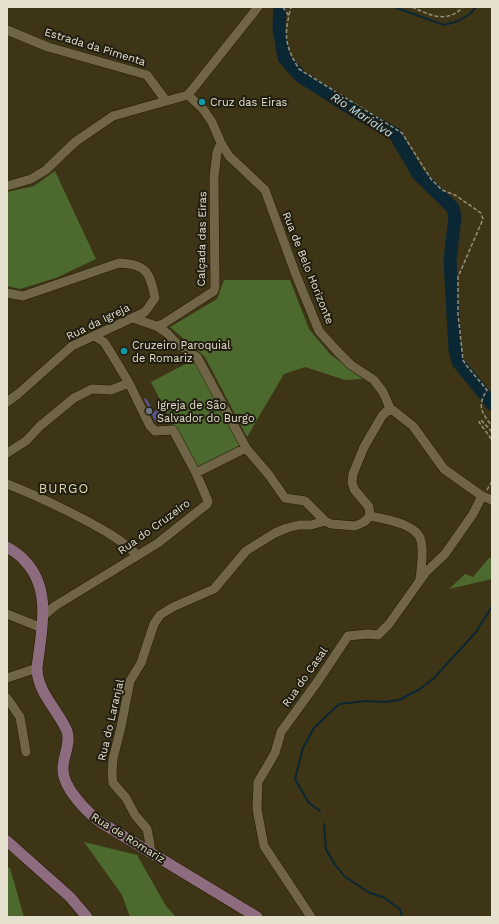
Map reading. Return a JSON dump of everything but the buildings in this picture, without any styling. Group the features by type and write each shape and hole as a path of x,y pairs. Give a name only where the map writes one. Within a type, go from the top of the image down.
{"main road":[{"name":"Rua de Romariz","path":"7,547 24,560 36,575 42,593 44,610 37,677 68,733 68,748 63,768 70,790 90,814 100,822 257,917"},
{"path":"7,841 70,897 87,917"}],"street":[{"path":"7,186 31,179 46,170 75,142 113,116 188,96 258,7"},
{"name":"Estrada da Pimenta","path":"7,30 48,47 147,75 166,101"},
{"name":"Rua de Belo Horizonte","path":"188,96 203,109 212,122 221,143 229,156 265,190 296,275 319,331 351,365 374,380 384,392 390,408 413,426 444,469 482,496 492,500"},
{"name":"Calçada das Eiras","path":"156,326 163,324 214,292 214,177 217,152 221,143"},
{"name":"Rua da Igreja","path":"7,293 23,296 119,263 132,264 145,270 152,282 155,298 145,312 72,346 7,402"},
{"path":"133,318 156,326 167,333 175,342 197,357 246,448 266,470 285,498 305,501 324,521 331,524 355,526 364,522 370,516"},
{"path":"94,336 104,342 111,353 129,383 150,426 155,431 173,430 196,473 246,448"},
{"path":"7,453 26,441 40,426 74,398 92,389 111,390 129,383"},
{"path":"370,516 369,507 354,489 352,482 353,474 364,447 382,416 390,408"},
{"name":"Rua do Cruzeiro","path":"43,616 55,606 158,543 207,504 208,501 196,473"},
{"path":"7,484 53,503 94,525 117,538 137,555"},
{"name":"Rua do Casal","path":"311,917 264,846 257,809 258,782 275,753 281,732 348,636 368,634 378,635 389,624 426,572 445,554 472,514 482,496"},
{"path":"370,516 402,524 415,530 419,535 422,542 420,581"},
{"name":"Rua do Laranjal","path":"150,852 147,829 135,814 126,798 113,783 112,774 113,759 130,681 141,663 154,624 160,616 173,607 214,589 246,551 275,533 286,528 299,525 312,525 324,521"},
{"path":"7,614 42,628"},
{"path":"7,678 37,668"},
{"path":"7,698 20,717 26,752"}],"path":[{"path":"283,7 289,16"},
{"path":"291,7 286,25 287,39 290,55 299,69 402,134 431,180 442,190 455,195 481,213 483,219 458,277 458,314 463,360 487,390 481,403 483,415 492,426"},
{"path":"412,7 437,18 449,16 463,7"},
{"path":"492,432 481,420 480,422 492,440"}],"green space":[{"path":"55,171 96,259 56,278 20,289 7,286 7,192 34,186"},
{"path":"224,280 290,280 309,329 330,354 363,379 345,380 305,367 284,374 247,437 205,357 170,327 217,299"},
{"path":"195,359 240,447 196,469 151,382"},
{"path":"489,558 492,558 492,579 449,589 465,574 473,577"},
{"path":"84,842 137,855 166,906 176,917 130,917 122,895"},
{"path":"7,867 10,868 24,917 7,917"}],"waterway":[{"name":"Rio Marialva","path":"280,7 279,28 284,58 300,76 358,113 395,134 418,174 453,208 455,217 450,260 455,350 458,362 492,404"},
{"path":"394,7 444,25 458,21 470,14 476,7"},
{"path":"320,811 309,803 295,779 303,748 314,728 339,704 399,700 420,689 434,678 476,632 492,606"},
{"path":"324,824 326,849 344,876 370,893 383,897 400,909 402,917"}],"place":[{"name":"Cruz das Eiras","path":"202,102"},
{"name":"Cruzeiro Paroquial de Romariz","path":"124,351"},
{"name":"Igreja de São Salvador do Burgo","path":"149,411"}],"district":[{"name":"BURGO","path":"64,488"}]}
